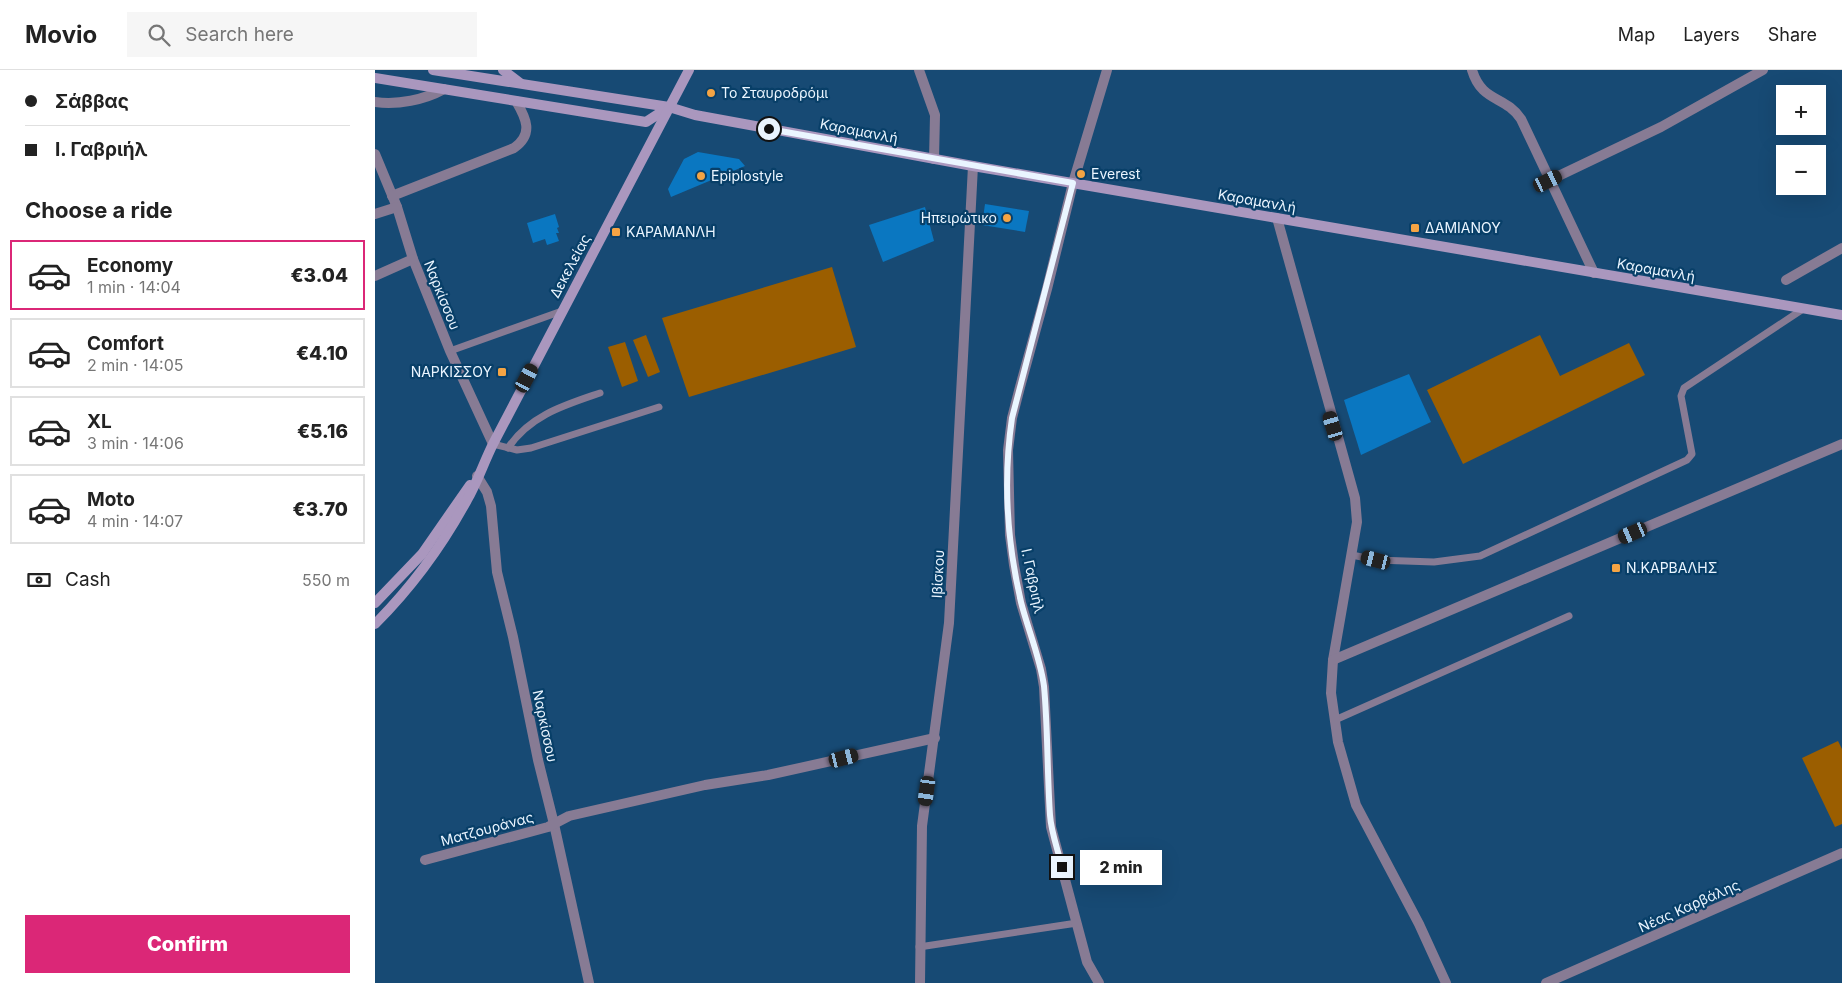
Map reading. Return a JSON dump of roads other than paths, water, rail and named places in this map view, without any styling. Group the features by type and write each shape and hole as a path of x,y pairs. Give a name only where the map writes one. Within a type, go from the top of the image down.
{"main road":[{"name":"Καραμανλή","path":"439,70 669,107 695,115 973,166 1842,316"},
{"path":"503,70 521,84"},
{"name":"Δεκελείας","path":"375,624 407,592 429,563 468,499 493,444 689,70"},
{"path":"375,78 646,122 669,107"},
{"name":"Δεκελείας","path":"375,603 422,554 477,476"}],"street":[{"path":"919,70 935,115 934,159"},
{"name":"Ι. Γαβριήλ","path":"1099,983 1087,962 1051,821 1044,686 1041,669 1021,603 1009,535 1008,450 1012,418 1073,183 1107,70"},
{"path":"1472,70 1478,85 1487,95 1510,106 1515,111 1594,273"},
{"path":"1548,181 1661,128 1763,70"},
{"path":"375,102 409,101 432,96 444,89"},
{"path":"392,196 514,148 522,143 527,135 527,120 516,101"},
{"name":"Ναρκίσσου","path":"375,154 379,177 397,207 413,259 450,351 493,444"},
{"name":"Ιβίσκου","path":"920,983 922,826 949,622 973,166"},
{"path":"375,214 397,207"},
{"path":"1277,218 1355,498 1357,522 1333,660 1331,693 1338,742 1356,805 1419,924 1446,983"},
{"path":"1786,280 1842,248"},
{"path":"375,276 413,259"},
{"path":"1333,660 1842,444"},
{"name":"Ναρκίσσου","path":"477,476 487,492 491,506 497,572 589,983"},
{"path":"375,597 385,593"},
{"name":"Ματζουράνας","path":"425,860 554,824 569,816 705,785 768,775 935,738"},
{"name":"Νέας Καρβάλης","path":"1547,983 1842,854"}],"lane":[{"path":"1352,555 1376,560 1434,562 1480,556 1687,460 1692,454 1681,396 1684,388 1803,309"},
{"path":"450,351 562,311"},
{"path":"508,448 517,434 529,424 558,407 600,393"},
{"path":"493,444 517,450 531,448 659,407"},
{"path":"1335,720 1569,616"},
{"path":"919,947 1077,923"}],"place":[{"name":"Το Σταυροδρόμι","path":"711,93"},
{"name":"Everest","path":"1081,174"},
{"name":"Epiplostyle","path":"701,176"},
{"name":"Ηπειρώτικο","path":"1007,218"},
{"name":"ΔΑΜΙΑΝΟΥ","path":"1415,228"},
{"name":"ΚΑΡΑΜΑΝΛΗ","path":"616,232"},
{"name":"ΝΑΡΚΙΣΣΟΥ","path":"502,372"},
{"name":"Ν.ΚΑΡΒΑΛΗΣ","path":"1616,568"}]}
